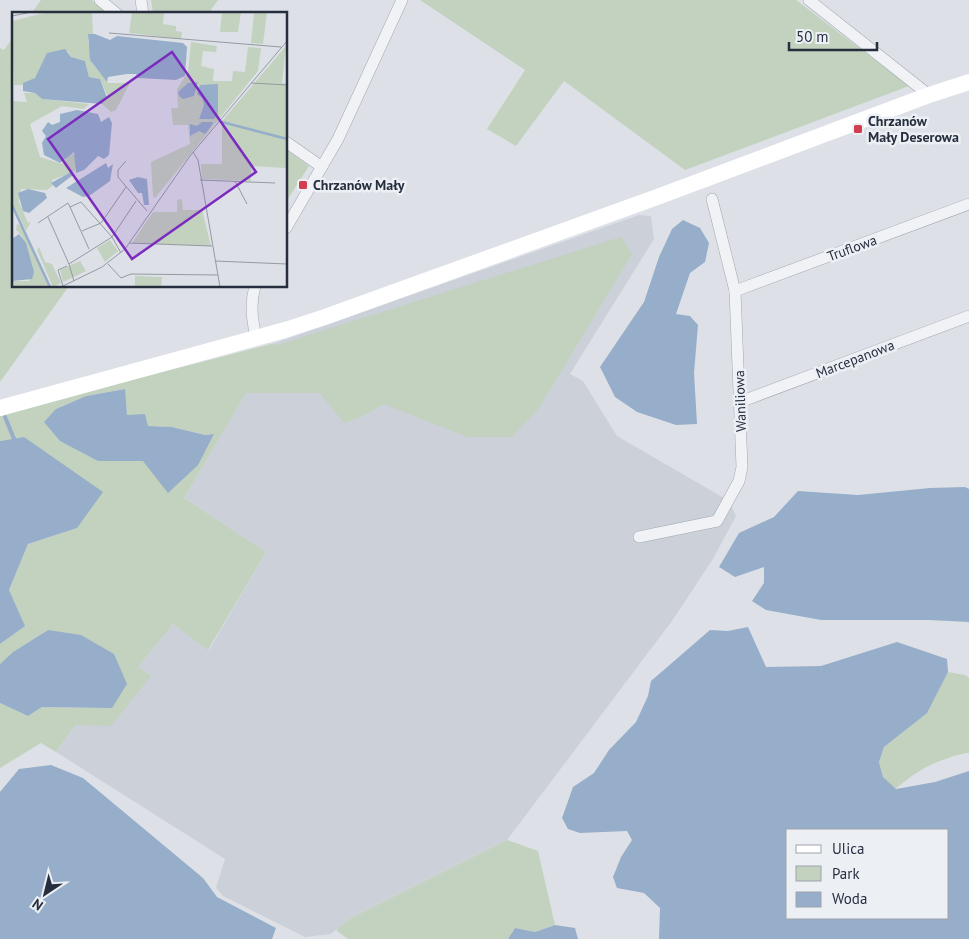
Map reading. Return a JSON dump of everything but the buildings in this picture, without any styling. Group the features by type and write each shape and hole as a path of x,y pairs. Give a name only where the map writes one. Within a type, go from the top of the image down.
{"street":[{"path":"100,0 115,12"},
{"path":"288,225 338,139 402,0"},
{"path":"809,0 930,95"},
{"path":"0,408 285,330 375,300 969,82"},
{"path":"288,143 322,168"},
{"name":"Waniliowa","path":"639,537 717,521 740,481 742,467 735,291 712,199"},
{"name":"Truflowa","path":"735,291 969,204"},
{"path":"255,288 251,315 256,337"},
{"name":"Marcepanowa","path":"740,402 969,316"}],"shaded area":[{"path":"639,215 651,216 654,239 570,374 583,381 617,436 729,501 736,516 713,559 672,621 507,840 349,919 331,934 305,937 223,896 216,888 225,859 56,752 75,725 151,676 138,667 173,624 209,650 266,552 184,498 275,343"}],"green space":[{"path":"41,0 92,0 107,12 32,12"},
{"path":"151,0 218,0 209,12 153,12"},
{"path":"420,0 796,0 909,86 685,170 564,81 516,146 487,129 525,70"},
{"path":"12,39 12,288 68,288 0,382 0,48 4,50"},
{"path":"288,150 309,166 288,199"},
{"path":"621,237 632,254 539,408 512,437 467,437 384,404 363,416 344,423 320,393 246,393 184,498 266,552 208,650 173,624 138,667 151,676 111,726 75,725 56,752 41,743 0,768 0,703 28,716 42,707 112,708 48,630 13,652 0,664 0,644 24,626 9,590 28,544 77,528 24,437 0,441 0,414 275,343 274,346","holes":["124,389 127,415 148,426 172,427 205,435 213,434 143,461 98,461 56,409 86,396"]},
{"path":"948,672 965,675 969,678 969,753 945,759 928,766 895,789 883,777 879,762 884,747 926,713"},
{"path":"507,840 538,851 555,925 535,932 515,928 508,939 348,939 336,930 349,919"}],"water":[{"path":"683,220 700,228 709,243 705,262 690,273 676,314 690,316 698,325 694,373 697,424 676,425 637,412 615,397 600,367 644,302 659,257 672,229"},
{"path":"125,389 127,415 145,414 148,426 172,427 205,435 214,434 198,465 168,493 143,461 98,461 60,441 44,422 56,409 86,396"},
{"path":"24,437 103,492 77,528 28,544 9,590 25,626 0,644 0,441"},
{"path":"965,487 969,489 969,622 821,620 766,610 752,601 764,583 764,567 735,577 719,567 739,533 774,517 798,491 858,495 930,488"},
{"path":"748,627 766,667 821,666 897,642 947,659 948,672 927,713 884,747 879,762 883,777 896,789 935,782 969,771 969,939 659,939 660,908 644,893 617,888 613,877 621,857 632,840 627,831 580,833 568,829 562,818 573,787 594,773 609,750 636,722 648,696 651,681 710,630 728,631"},
{"path":"48,630 81,635 114,654 127,684 112,708 42,707 28,716 0,703 0,664 13,652"},
{"path":"51,765 83,778 203,878 217,897 276,928 272,939 0,939 0,792 19,769"},
{"path":"555,925 575,928 578,939 508,939 515,928 535,932"}],"waterway":[{"path":"5,417 14,439"}],"place":[{"name":"Chrzanów Mały Deserowa","path":"858,129"},
{"name":"Chrzanów Mały","path":"303,185"}]}
